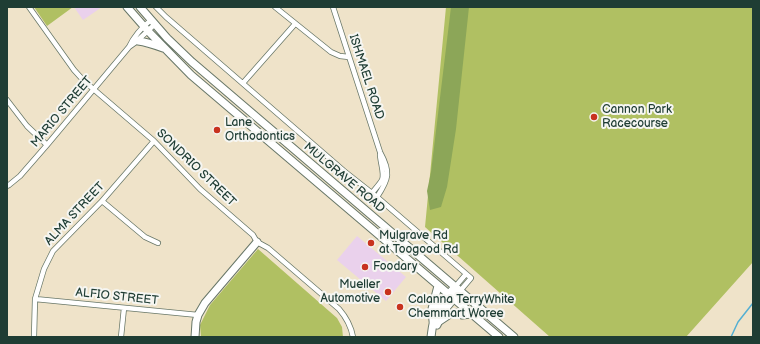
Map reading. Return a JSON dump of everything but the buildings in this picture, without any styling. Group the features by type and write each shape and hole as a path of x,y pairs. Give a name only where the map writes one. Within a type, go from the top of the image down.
{"main road":[{"name":"MULGRAVE ROAD","path":"127,7 145,29 191,75 498,337"},
{"name":"MULGRAVE ROAD","path":"140,7 196,66 457,289"},
{"path":"138,41 164,48"},
{"path":"195,337 198,315 205,303 257,242"},
{"path":"435,337 435,322 432,309 438,286"},
{"path":"431,337 435,322 457,289 514,337"},
{"path":"435,322 450,314 471,314"}],"street":[{"name":"SONDRIO STREET","path":"29,7 74,70 84,81 154,141 200,189 253,236 257,242 268,248 341,312 349,324 353,337"},
{"name":"MULGRAVE ROAD","path":"156,7 344,171 377,197 471,278 457,289"},
{"path":"275,7 331,52 340,56 349,57"},
{"name":"ISHMAEL ROAD","path":"333,7 380,152 384,159 387,178 377,197"},
{"name":"MARIO STREET","path":"129,47 132,40 153,22"},
{"path":"243,83 295,24"},
{"name":"MARIO STREET","path":"7,186 20,176 48,145 129,47 138,41 145,29"},
{"path":"7,100 27,126 48,145"},
{"name":"ALMA STREET","path":"34,337 35,299 44,269 53,251 102,201 154,141"},
{"name":"ISHMAEL ROAD","path":"372,193 382,180 383,176 380,152"},
{"path":"102,201 145,237 158,243"},
{"path":"457,289 466,274"},
{"name":"ALFIO STREET","path":"35,299 198,315"},
{"path":"121,337 124,308"}],"shaded area":[{"path":"74,7 102,7 83,20"},
{"path":"357,236 406,277 386,301 337,260"}],"green space":[{"path":"34,7 73,7 47,26"},
{"name":"Cannon Park Racecourse","path":"446,7 753,7 753,262 686,337 550,337 425,227"},
{"path":"451,7 469,7 456,129 447,187 441,207 430,210 427,191 431,172"},
{"path":"258,249 337,318 342,327 343,337 201,337 200,325 210,305"}],"waterway":[{"path":"731,337 738,322 753,303"}],"place":[{"name":"Cannon Park Racecourse","path":"594,117"},
{"name":"Lane Orthodontics","path":"217,130"},
{"name":"Mulgrave Rd at Toogood Rd","path":"371,243"},
{"name":"Foodary","path":"365,267"},
{"name":"Mueller Automotive","path":"388,292"},
{"name":"Calanna TerryWhite Chemmart Woree","path":"400,307"}]}
